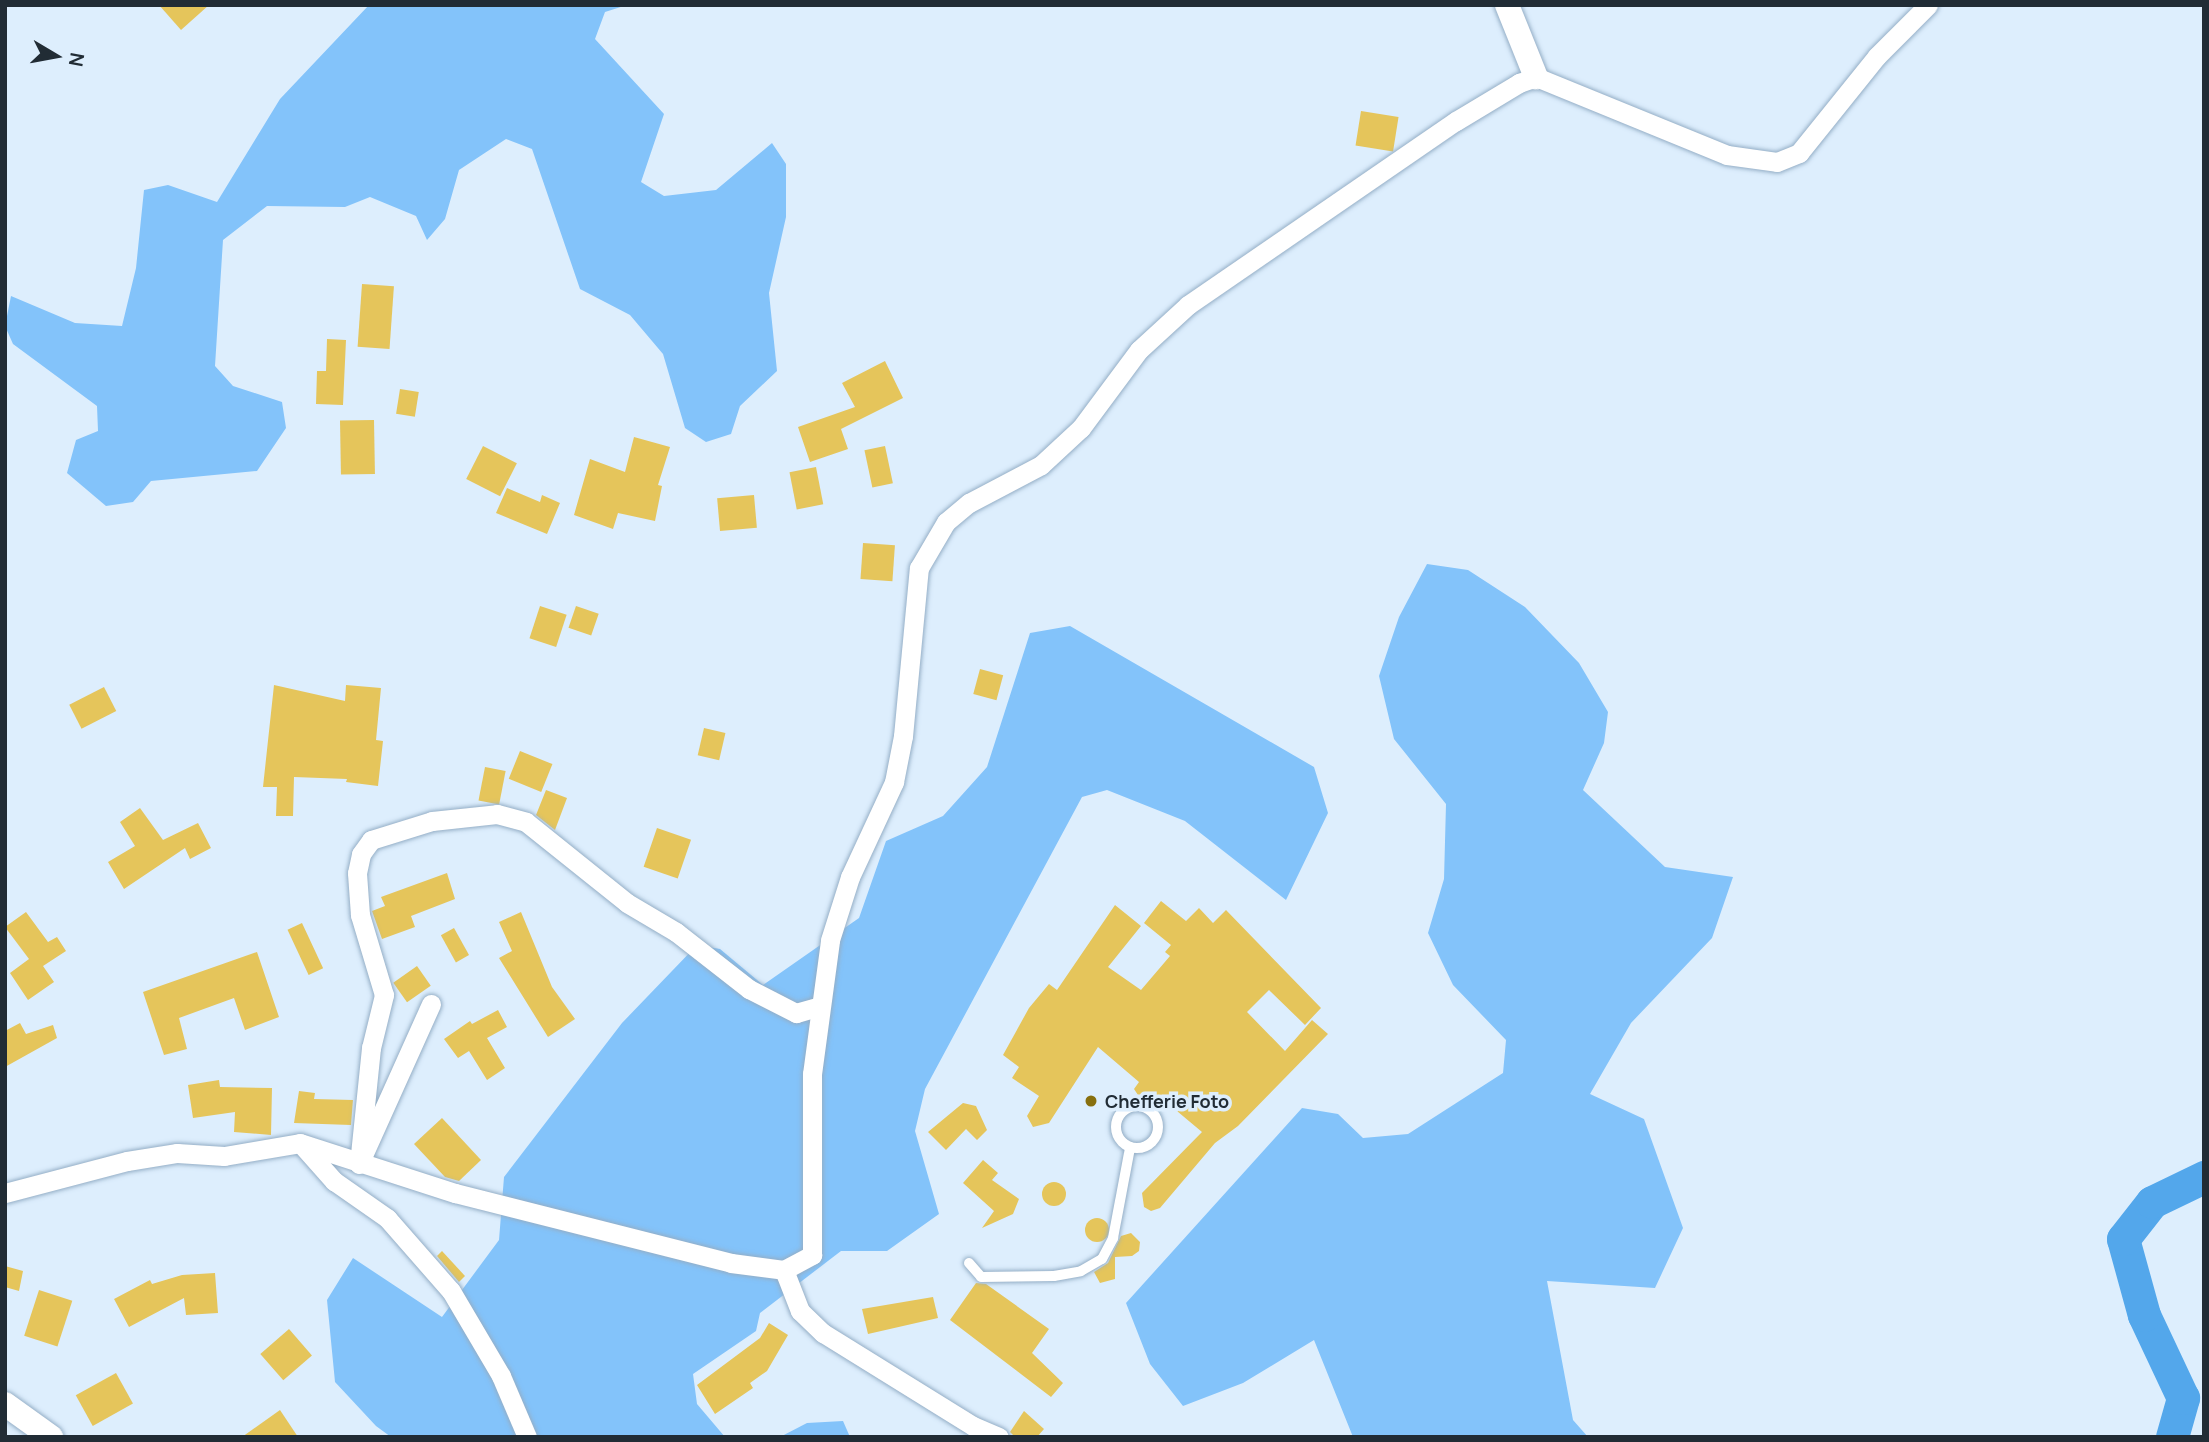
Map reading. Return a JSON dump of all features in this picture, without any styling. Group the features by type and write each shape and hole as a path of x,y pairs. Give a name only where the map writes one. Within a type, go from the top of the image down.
{"street":[{"path":"1507,5 1536,77 1727,155 1777,162 1799,153 1877,56 1928,5"},
{"path":"5,1193 127,1161 177,1153 225,1156 300,1143 359,1164 620,1238 784,1270 812,1255 812,1074 830,940 842,902 894,782 903,736 918,578 930,545 946,522 970,503 1041,465 1081,428 1139,350 1188,305 1456,121 1536,77"},
{"path":"359,1164 371,1048 384,995 360,915 357,873 361,854 371,840 432,821 497,814 526,822 627,903 676,932 750,989 796,1013 820,1006"},
{"path":"359,1164 431,1004"},
{"path":"300,1143 334,1181 387,1218 451,1291 501,1376 527,1437"},
{"path":"784,1270 800,1311 823,1333 973,1426 999,1437"},
{"path":"5,1404 51,1437"}],"lane":[{"path":"1127,1108 1148,1108 1155,1115 1158,1132 1148,1146 1129,1148 1118,1137 1117,1120 1127,1108"},
{"path":"969,1263 981,1277 1054,1276 1081,1271 1102,1259 1115,1228 1129,1148"}],"shaded area":[{"path":"369,5 627,5 605,12 595,39 664,114 641,182 664,196 716,190 772,143 786,164 786,217 769,293 777,371 740,406 731,434 706,442 685,428 663,354 630,315 580,289 532,149 506,139 459,170 445,219 427,240 416,216 370,197 345,207 267,206 223,240 215,366 233,386 282,402 286,428 257,471 151,481 133,502 106,506 67,473 76,440 98,431 97,406 13,344 5,326 11,296 75,323 122,326 136,268 144,190 168,185 217,202 280,99"},
{"path":"1427,564 1468,570 1525,607 1579,663 1608,712 1604,743 1583,790 1665,867 1733,877 1712,938 1631,1023 1590,1094 1644,1119 1683,1228 1655,1288 1547,1281 1573,1420 1588,1437 1353,1437 1314,1340 1243,1383 1183,1406 1150,1364 1126,1303 1302,1108 1338,1114 1363,1138 1408,1134 1503,1073 1506,1040 1453,985 1428,933 1444,879 1446,804 1394,739 1379,676 1399,617"},
{"path":"1070,626 1314,767 1328,813 1286,900 1185,821 1107,790 1082,797 925,1089 915,1131 939,1214 887,1251 841,1251 760,1313 756,1331 693,1374 697,1404 725,1437 391,1437 376,1426 335,1382 327,1300 353,1258 442,1317 499,1240 504,1177 622,1023 697,945 720,949 763,985 859,918 886,841 943,816 987,767 1030,633"},
{"path":"843,1421 850,1437 780,1437 807,1423"}],"building":[{"path":"159,5 209,5 181,30"},
{"path":"1361,111 1399,117 1393,152 1356,146"},
{"path":"362,284 394,286 390,349 358,347"},
{"path":"327,339 346,340 343,405 316,404 317,371 326,371"},
{"path":"885,361 903,398 841,429 848,449 810,462 798,427 855,407 842,383"},
{"path":"400,389 419,392 415,417 396,414"},
{"path":"374,420 375,474 341,475 340,421"},
{"path":"634,437 670,447 658,485 662,486 655,521 618,513 613,529 574,515 590,459 625,472"},
{"path":"483,446 517,463 500,496 466,479"},
{"path":"885,446 893,483 872,488 864,450"},
{"path":"816,467 823,504 797,509 789,472"},
{"path":"507,488 540,502 542,495 560,503 547,534 496,513"},
{"path":"754,495 757,528 720,531 717,498"},
{"path":"863,543 895,545 892,581 860,579"},
{"path":"540,606 567,615 556,647 529,638"},
{"path":"576,606 599,614 591,636 569,628"},
{"path":"980,669 1003,675 996,700 973,694"},
{"path":"274,685 345,701 346,685 381,688 376,740 383,741 378,786 346,782 347,779 294,777 293,816 276,816 277,787 263,787"},
{"path":"104,687 116,711 82,729 69,705"},
{"path":"704,728 725,733 719,760 698,755"},
{"path":"520,751 552,764 541,792 509,779"},
{"path":"485,767 506,771 499,804 479,800"},
{"path":"546,790 567,798 555,830 536,815"},
{"path":"140,808 163,840 198,823 211,848 190,859 185,848 124,889 108,862 135,846 120,822"},
{"path":"657,828 691,840 678,878 644,867"},
{"path":"447,873 455,899 411,916 415,927 382,939 372,911 385,906 381,897"},
{"path":"1161,901 1186,921 1199,908 1213,923 1226,910 1321,1008 1305,1025 1269,990 1247,1012 1285,1051 1312,1020 1328,1034 1238,1126 1215,1143 1160,1208 1151,1211 1144,1207 1142,1193 1202,1132 1165,1101 1158,1110 1144,1104 1134,1089 1139,1082 1098,1047 1049,1123 1033,1127 1027,1116 1039,1096 1012,1078 1019,1067 1003,1055 1029,1008 1049,984 1057,990 1115,905 1141,926 1108,967 1141,990 1170,956 1165,952 1171,945 1144,923"},
{"path":"26,912 48,942 57,937 66,951 43,966 54,982 28,1000 10,973 29,959 5,927"},
{"path":"521,912 552,987 575,1019 548,1037 499,958 512,951 499,922"},
{"path":"302,923 323,968 309,975 287,930"},
{"path":"454,928 469,955 456,962 441,935"},
{"path":"257,952 279,1017 245,1030 234,998 179,1018 187,1049 164,1055 143,992"},
{"path":"417,966 431,986 407,1002 393,983"},
{"path":"498,1010 507,1027 487,1038 505,1068 487,1080 469,1051 458,1058 444,1039 470,1021 472,1024"},
{"path":"20,1023 26,1034 53,1025 57,1038 5,1067 5,1031"},
{"path":"219,1080 220,1087 272,1088 271,1135 234,1132 235,1112 193,1118 188,1085"},
{"path":"299,1091 315,1093 314,1099 353,1100 351,1125 294,1123"},
{"path":"963,1103 976,1106 987,1130 977,1140 966,1129 946,1150 928,1132"},
{"path":"442,1118 481,1160 459,1181 445,1177 414,1144"},
{"path":"983,1160 998,1173 992,1180 1019,1199 1013,1214 982,1228 994,1211 963,1183"},
{"path":"1054,1182 1062,1186 1066,1194 1062,1202 1054,1206 1046,1202 1042,1194 1046,1186"},
{"path":"1097,1218 1105,1222 1109,1230 1105,1238 1097,1242 1089,1238 1085,1230 1089,1222"},
{"path":"1131,1233 1140,1242 1139,1251 1132,1256 1115,1257 1115,1279 1100,1283 1094,1272 1108,1263 1121,1236"},
{"path":"442,1251 465,1276 459,1282 437,1256"},
{"path":"5,1266 23,1271 19,1291 5,1287"},
{"path":"215,1273 218,1313 186,1315 184,1298 129,1327 114,1299 150,1280 152,1284 182,1275"},
{"path":"976,1283 986,1284 1049,1329 1032,1353 1063,1383 1051,1397 950,1320"},
{"path":"39,1290 72,1301 57,1346 24,1336"},
{"path":"933,1297 938,1318 868,1334 862,1309"},
{"path":"769,1323 788,1335 767,1371 750,1383 753,1388 715,1414 697,1385 760,1338"},
{"path":"289,1329 312,1355 283,1380 260,1354"},
{"path":"116,1373 133,1404 93,1426 76,1395"},
{"path":"280,1410 298,1437 242,1437"},
{"path":"1024,1411 1044,1429 1037,1437 1015,1437 1010,1432"}],"waterway":[{"path":"2172,1437 2183,1398 2144,1315 2123,1239 2152,1202 2204,1177"}],"place":[{"name":"Chefferie Foto","path":"1091,1101"}]}
